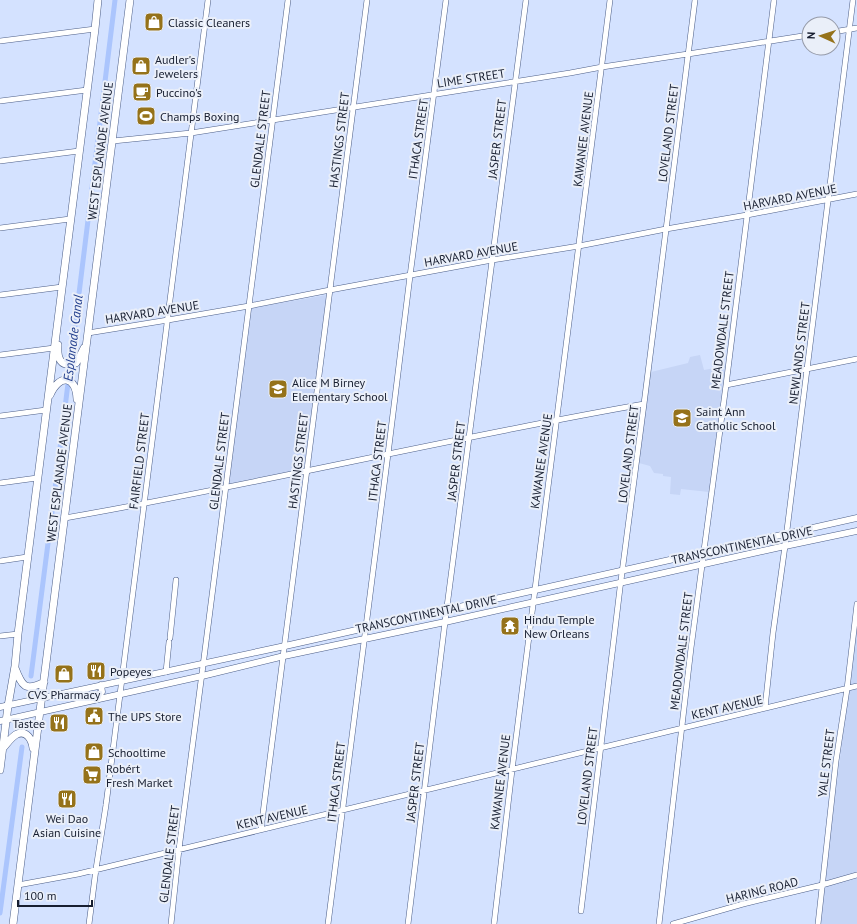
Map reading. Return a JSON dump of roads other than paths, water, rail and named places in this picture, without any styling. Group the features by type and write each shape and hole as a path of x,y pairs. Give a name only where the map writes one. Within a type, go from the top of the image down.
{"main road":[{"name":"WEST ESPLANADE AVENUE","path":"0,770 3,748 3,720 8,706 15,666 27,557 98,0"},
{"name":"WEST ESPLANADE AVENUE","path":"13,924 130,0"},
{"path":"60,303 62,315 58,353 62,362 69,364 76,363 88,337"},
{"path":"47,402 52,390 58,383 62,380 70,382 77,391 78,415"},
{"path":"15,666 19,679 28,688 44,682"},
{"path":"3,748 16,734 22,733 27,734 32,740 35,754"}],"street":[{"name":"FAIRFIELD STREET","path":"89,924 106,805 208,0"},
{"name":"GLENDALE STREET","path":"171,924 179,849 288,0"},
{"name":"HASTINGS STREET","path":"261,829 367,0"},
{"name":"ITHACA STREET","path":"328,924 446,0"},
{"name":"JASPER STREET","path":"408,924 445,622 526,0"},
{"name":"KAWANEE AVENUE","path":"494,924 533,602 610,0"},
{"name":"LOVELAND STREET","path":"581,911 695,0"},
{"name":"MEADOWDALE STREET","path":"659,924 691,648 726,386 774,0"},
{"name":"NEWLANDS STREET","path":"765,708 773,633 853,0"},
{"path":"841,31 857,28"},
{"path":"0,41 95,29"},
{"name":"LIME STREET","path":"112,140 191,133 272,121 801,36"},
{"path":"0,101 87,90"},
{"path":"0,161 79,151"},
{"name":"HARVARD AVENUE","path":"88,337 168,320 857,194"},
{"path":"0,228 70,219"},
{"path":"0,295 62,287"},
{"path":"0,355 54,348"},
{"path":"726,386 857,359"},
{"path":"65,518 226,488 306,470 644,404"},
{"path":"0,416 46,410"},
{"path":"0,483 37,478"},
{"name":"TRANSCONTINENTAL DRIVE","path":"0,707 285,646 857,518"},
{"name":"TRANSCONTINENTAL DRIVE","path":"3,720 202,676 284,656 857,531"},
{"path":"0,561 27,557"},
{"path":"166,672 176,580"},
{"name":"YALE STREET","path":"818,924 836,761 847,689 857,604"},
{"path":"0,636 18,634"},
{"path":"90,701 93,697 102,692 102,685"},
{"name":"KENT AVENUE","path":"18,886 76,874 857,686"},
{"name":"HARING ROAD","path":"673,924 743,904 857,875"}],"waterway":[{"name":"Esplanade Canal","path":"31,676 115,0"},
{"name":"Esplanade Canal","path":"0,913 22,747"}],"place":[{"name":"Classic Cleaners","path":"154,22"},
{"name":"Audler's Jewelers","path":"141,66"},
{"name":"Puccino's","path":"142,92"},
{"name":"Champs Boxing","path":"146,116"},
{"name":"Alice M Birney Elementary School","path":"278,389"},
{"name":"Saint Ann Catholic School","path":"682,418"},
{"name":"Hindu Temple New Orleans","path":"510,626"},
{"name":"Popeyes","path":"96,671"},
{"name":"CVS Pharmacy","path":"64,674"},
{"name":"The UPS Store","path":"94,716"},
{"name":"Tastee","path":"59,723"},
{"name":"Schooltime","path":"94,752"},
{"name":"Robért Fresh Market","path":"92,775"},
{"name":"Wei Dao Asian Cuisine","path":"67,799"}]}
